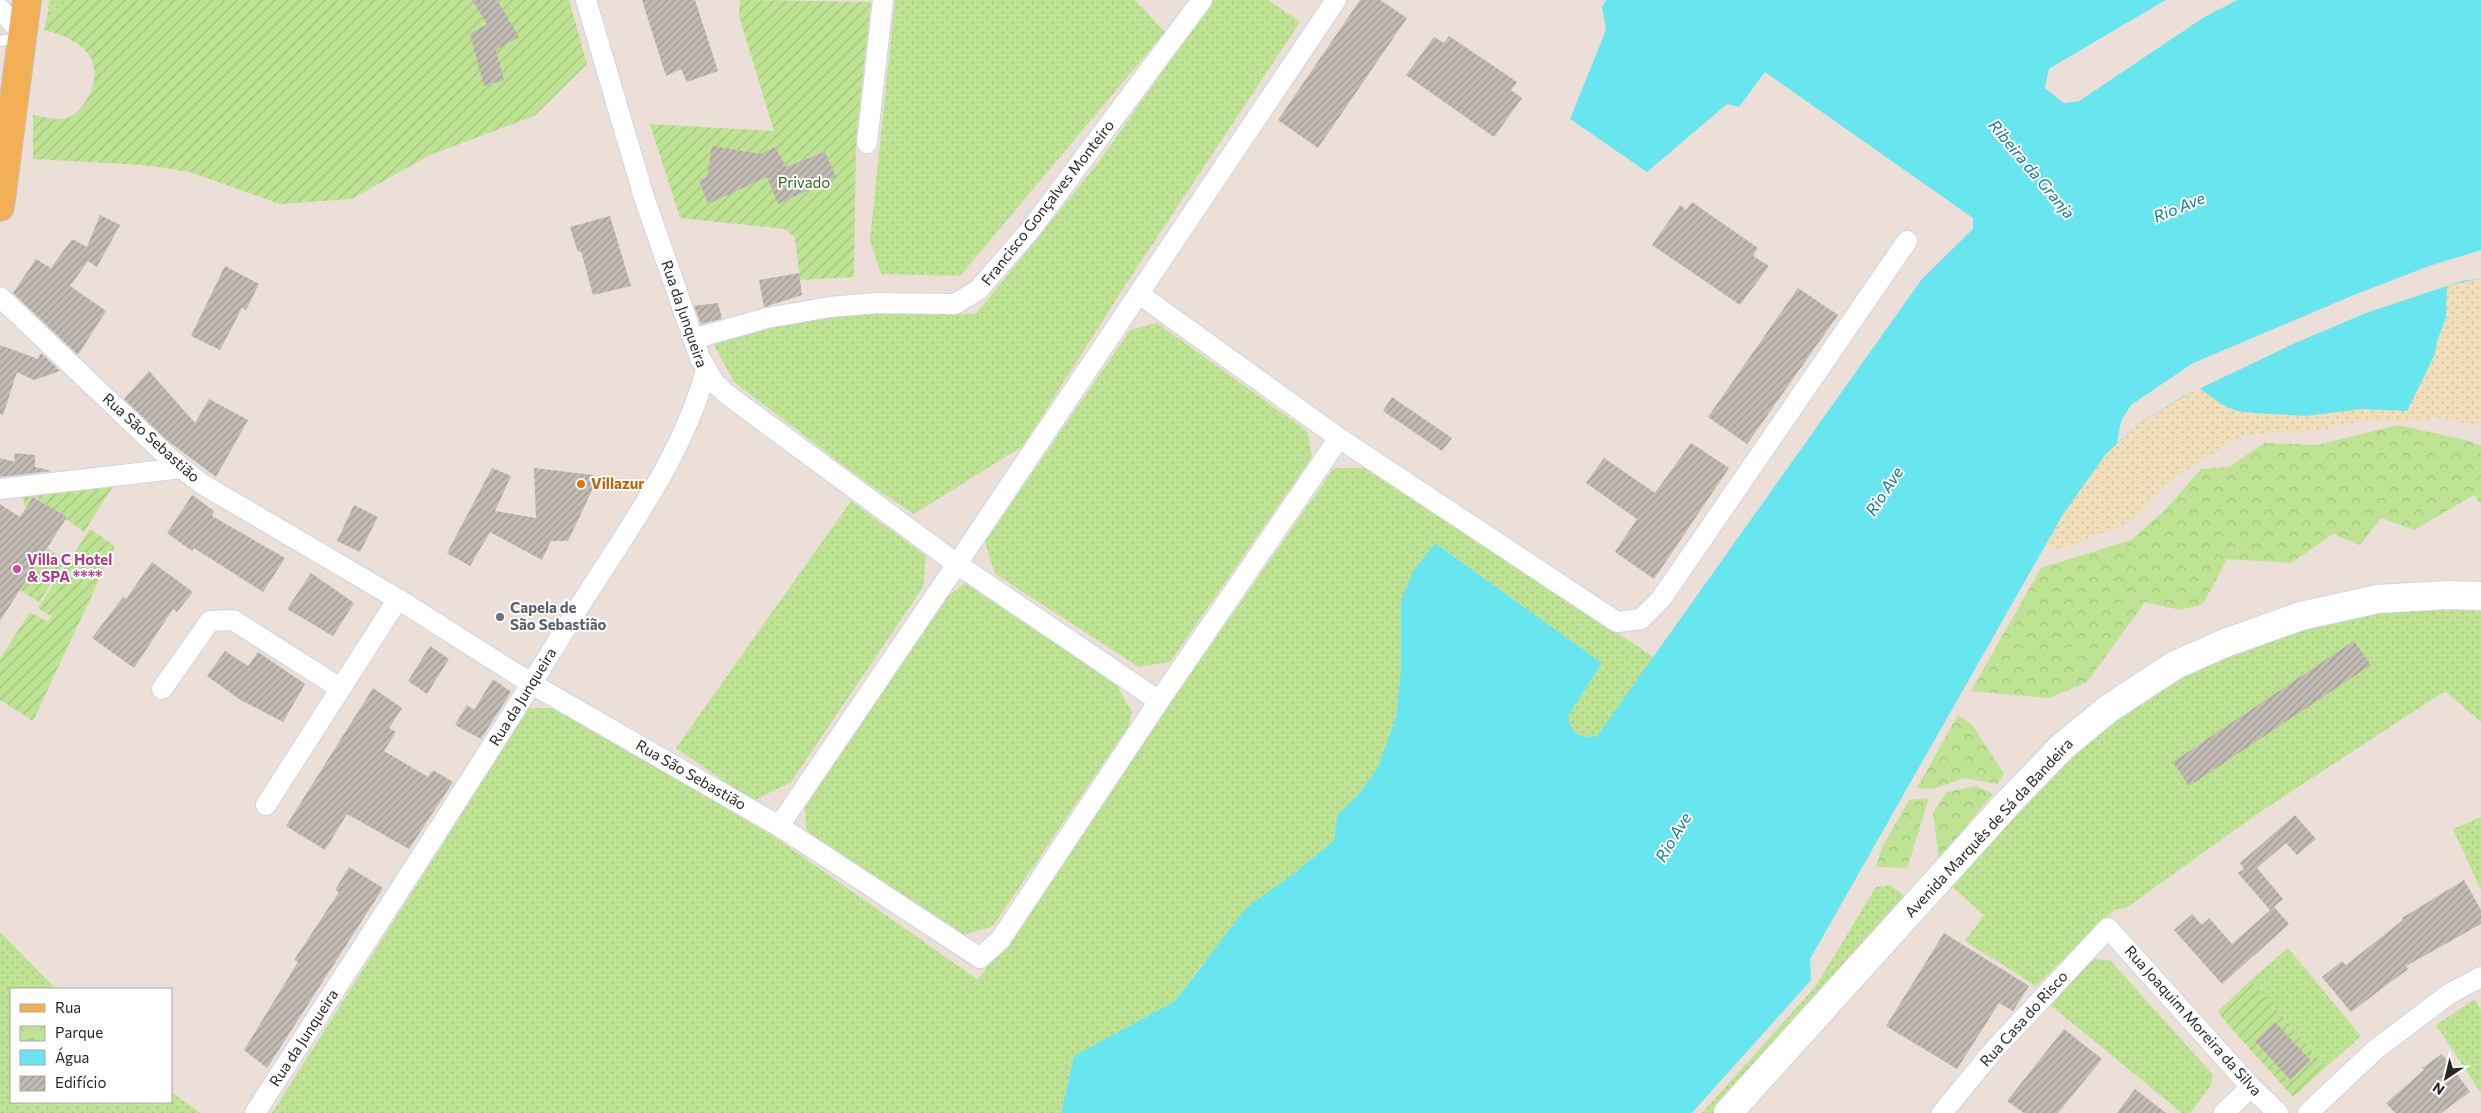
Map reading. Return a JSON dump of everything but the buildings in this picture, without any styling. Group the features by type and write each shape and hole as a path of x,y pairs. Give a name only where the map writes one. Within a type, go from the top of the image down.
{"main road":[{"path":"0,207 4,146 6,40 27,0"},
{"name":"Avenida Marquês de Sá da Bandeira","path":"1728,1113 2007,804 2062,747 2108,709 2175,666 2225,643 2301,616 2378,599 2448,595 2481,596"}],"street":[{"name":"Rua da Junqueira","path":"255,1113 532,684 679,443 699,394 706,370 693,339 644,197 586,0"},
{"path":"867,143 883,0"},
{"name":"Francisco Gonçalves Monteiro","path":"693,339 767,318 830,307 877,303 955,304 978,290 1031,229 1202,0"},
{"path":"779,826 1336,0"},
{"path":"0,9 6,40"},
{"path":"1139,294 1339,438 1617,622 1641,619 1661,599 1907,241"},
{"name":"Rua São Sebastião","path":"0,297 182,468 210,489 398,599 532,684 779,826 980,958 1000,940 1159,701"},
{"path":"706,370 725,393 957,564 1159,701 1339,438"},
{"path":"0,489 182,468"},
{"path":"266,805 398,599"},
{"path":"162,688 210,621 233,620 340,688"},
{"name":"Rua Joaquim Moreira da Silva","path":"2108,928 2251,1087 2278,1113"},
{"name":"Rua Casa do Risco","path":"1942,1113 1993,1052 2108,928"},
{"path":"2308,1113 2375,1050 2449,994 2481,977"},
{"path":"2224,1113 2251,1087"}],"green space":[{"path":"49,0 73,0 48,13"},
{"path":"73,0 569,0 587,64 534,116 430,155 351,199 280,204 190,172 144,165 33,159 33,115 58,119 68,118 81,108 91,91 94,67 84,50 66,37 44,30 48,13"},
{"name":"Privado","path":"740,0 871,2 856,139 854,277 800,280 795,238 785,229 680,218 650,124 774,131 739,16"},
{"path":"895,0 1135,0 1165,32 960,276 881,274 870,240"},
{"path":"1213,0 1268,0 1300,22 1126,284 1023,446 914,514 864,481 734,382 713,343 795,320 869,312 976,314 1098,163"},
{"path":"1157,323 1307,431 1312,457 1170,662 1139,667 995,574 985,542 1130,330"},
{"path":"2398,425 2469,441 2481,446 2481,504 2474,495 2414,530 2381,518 2360,545 2333,534 2291,563 2227,559 2203,604 2180,610 2145,602 2087,682 2049,698 1971,691 2041,568 2131,540 2165,510 2201,469 2229,467 2264,443 2317,445"},
{"path":"1334,468 1364,468 1654,657 1597,736 1586,737 1577,734 1571,727 1568,716 1602,663 1435,543 1401,668 1396,717 1378,767 1359,794 1337,815 1334,840 1292,875 1202,964 1175,1001 1074,1056 1061,1113 272,1113 529,708 559,708 779,840 978,980"},
{"path":"117,480 84,532 34,496 25,508 22,491"},
{"path":"851,501 926,556 923,587 791,782 753,801 676,748"},
{"path":"90,529 115,546 33,721 0,700 0,659 30,612 48,622 51,616 38,608"},
{"path":"47,548 66,561 39,602 20,590"},
{"path":"965,583 1116,684 1132,712 1128,727 993,926 960,936 807,833 804,802 942,601"},
{"path":"2448,608 2481,609 2481,722 2445,691 2257,814 2126,908 2114,910 2036,986 1965,941 1984,915 1949,884 2071,758 2113,719 2177,678 2304,627 2385,611"},
{"path":"1958,715 1973,726 2004,774 1997,784 1964,778 1932,789 1917,788"},
{"path":"1976,786 1993,794 1939,859 1933,812 1947,792"},
{"path":"1929,798 1907,868 1876,867 1882,847 1909,800"},
{"path":"2481,817 2481,890 2453,829"},
{"path":"1890,885 1907,898 1713,1113 1702,1113 1815,987 1876,887"},
{"path":"0,932 55,988 10,988 10,1103 172,1103 172,1093 201,1113 0,1113"},
{"path":"2288,948 2361,1036 2326,1067 2251,980"},
{"path":"2094,959 2110,960 2213,1075 2210,1087 2190,1113 2182,1113 2049,1004"},
{"path":"2251,980 2326,1067 2293,1097 2218,1011"},
{"path":"2475,999 2481,1010 2481,1093 2436,1025"}],"sand":[{"path":"2481,278 2481,427 2434,417 2426,421 2364,421 2315,431 2261,433 2240,437 2180,474 2166,485 2137,516 2125,524 2064,548 2054,549 2045,545 2086,479 2111,449 2146,418 2168,404 2200,388 2221,404 2237,411 2253,413 2306,416 2362,409 2407,411 2435,354 2437,341 2446,318 2447,286"}],"water":[{"path":"1606,0 2166,0 2049,69 2045,88 2064,103 2079,101 2204,17 2237,0 2481,0 2481,278 2447,286 2446,318 2437,341 2435,354 2407,411 2362,409 2306,416 2253,413 2237,411 2221,404 2199,388 2139,423 2105,455 2062,516 1810,959 1811,980 1692,1113 1061,1113 1074,1056 1175,1001 1246,908 1292,875 1334,840 1337,815 1359,794 1378,767 1396,717 1401,668 1401,600 1414,570 1435,543 1602,663 1568,716 1571,727 1577,734 1586,737 1597,736 1922,279 1973,229 1973,218 1765,72 1739,107 1727,104 1647,172 1570,119 1606,30 1602,7"}],"pier":[{"path":"2168,0 2167,2 2052,71 2048,87 2064,100 2078,99 2203,15 2232,0 2237,0 2204,17 2079,101 2064,103 2045,88 2049,69"},
{"path":"2481,250 2481,278 2462,281 2366,313 2293,344 2184,396 2139,423 2117,443 2121,421 2131,405 2193,363 2354,295 2429,266"}],"place":[{"name":"Villazur","path":"581,484"},
{"name":"Villa C Hotel & SPA ****","path":"17,569"},
{"name":"Capela de São Sebastião","path":"500,617"}],"water label":[{"name":"Ribeira da Granja","path":"2032,169"},
{"name":"Rio Ave","path":"2179,207"},
{"name":"Rio Ave","path":"1884,491"},
{"name":"Rio Ave","path":"1673,837"}]}
